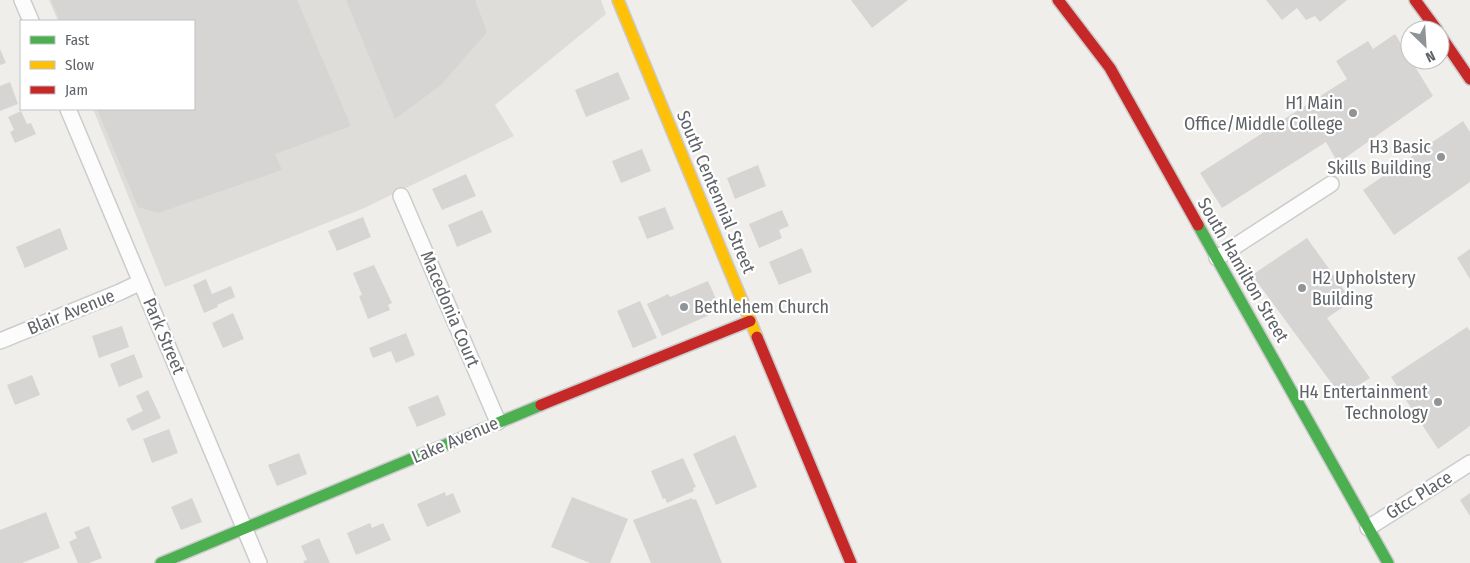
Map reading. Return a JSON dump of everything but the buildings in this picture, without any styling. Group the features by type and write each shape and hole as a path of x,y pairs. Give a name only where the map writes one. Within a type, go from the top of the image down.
{"street":[{"path":"22,0 31,20"},
{"name":"South Centennial Street","path":"618,0 851,563"},
{"name":"South Hamilton Street","path":"1058,0 1110,68 1388,563"},
{"path":"1415,0 1429,20"},
{"path":"1450,50 1470,79"},
{"name":"Park Street","path":"68,110 259,563"},
{"path":"1217,258 1331,184"},
{"name":"Macedonia Court","path":"401,196 498,422"},
{"name":"Blair Avenue","path":"0,341 141,282"},
{"name":"Lake Avenue","path":"161,563 349,486 498,422 750,321"},
{"name":"Gtcc Place","path":"1368,528 1470,462"}],"shaded area":[{"path":"49,0 601,0 606,14 495,105 514,136 362,209 165,287 93,110 195,110 195,20 58,20"}],"traffic: fast":[{"path":"1198,225 1388,563"},
{"path":"161,563 541,405"}],"traffic: slow":[{"path":"618,0 757,337"}],"traffic: jam":[{"path":"1058,0 1110,68 1198,225"},
{"path":"1415,0 1430,20"},
{"path":"1450,50 1470,79"},
{"path":"541,405 750,321"},
{"path":"757,337 851,563"}],"place":[{"name":"H1 Main Office/Middle College","path":"1353,113"},
{"name":"H3 Basic Skills Building","path":"1441,157"},
{"name":"H2 Upholstery Building","path":"1302,288"},
{"name":"Bethlehem Church","path":"684,307"},
{"name":"H4 Entertainment Technology","path":"1438,402"}]}
